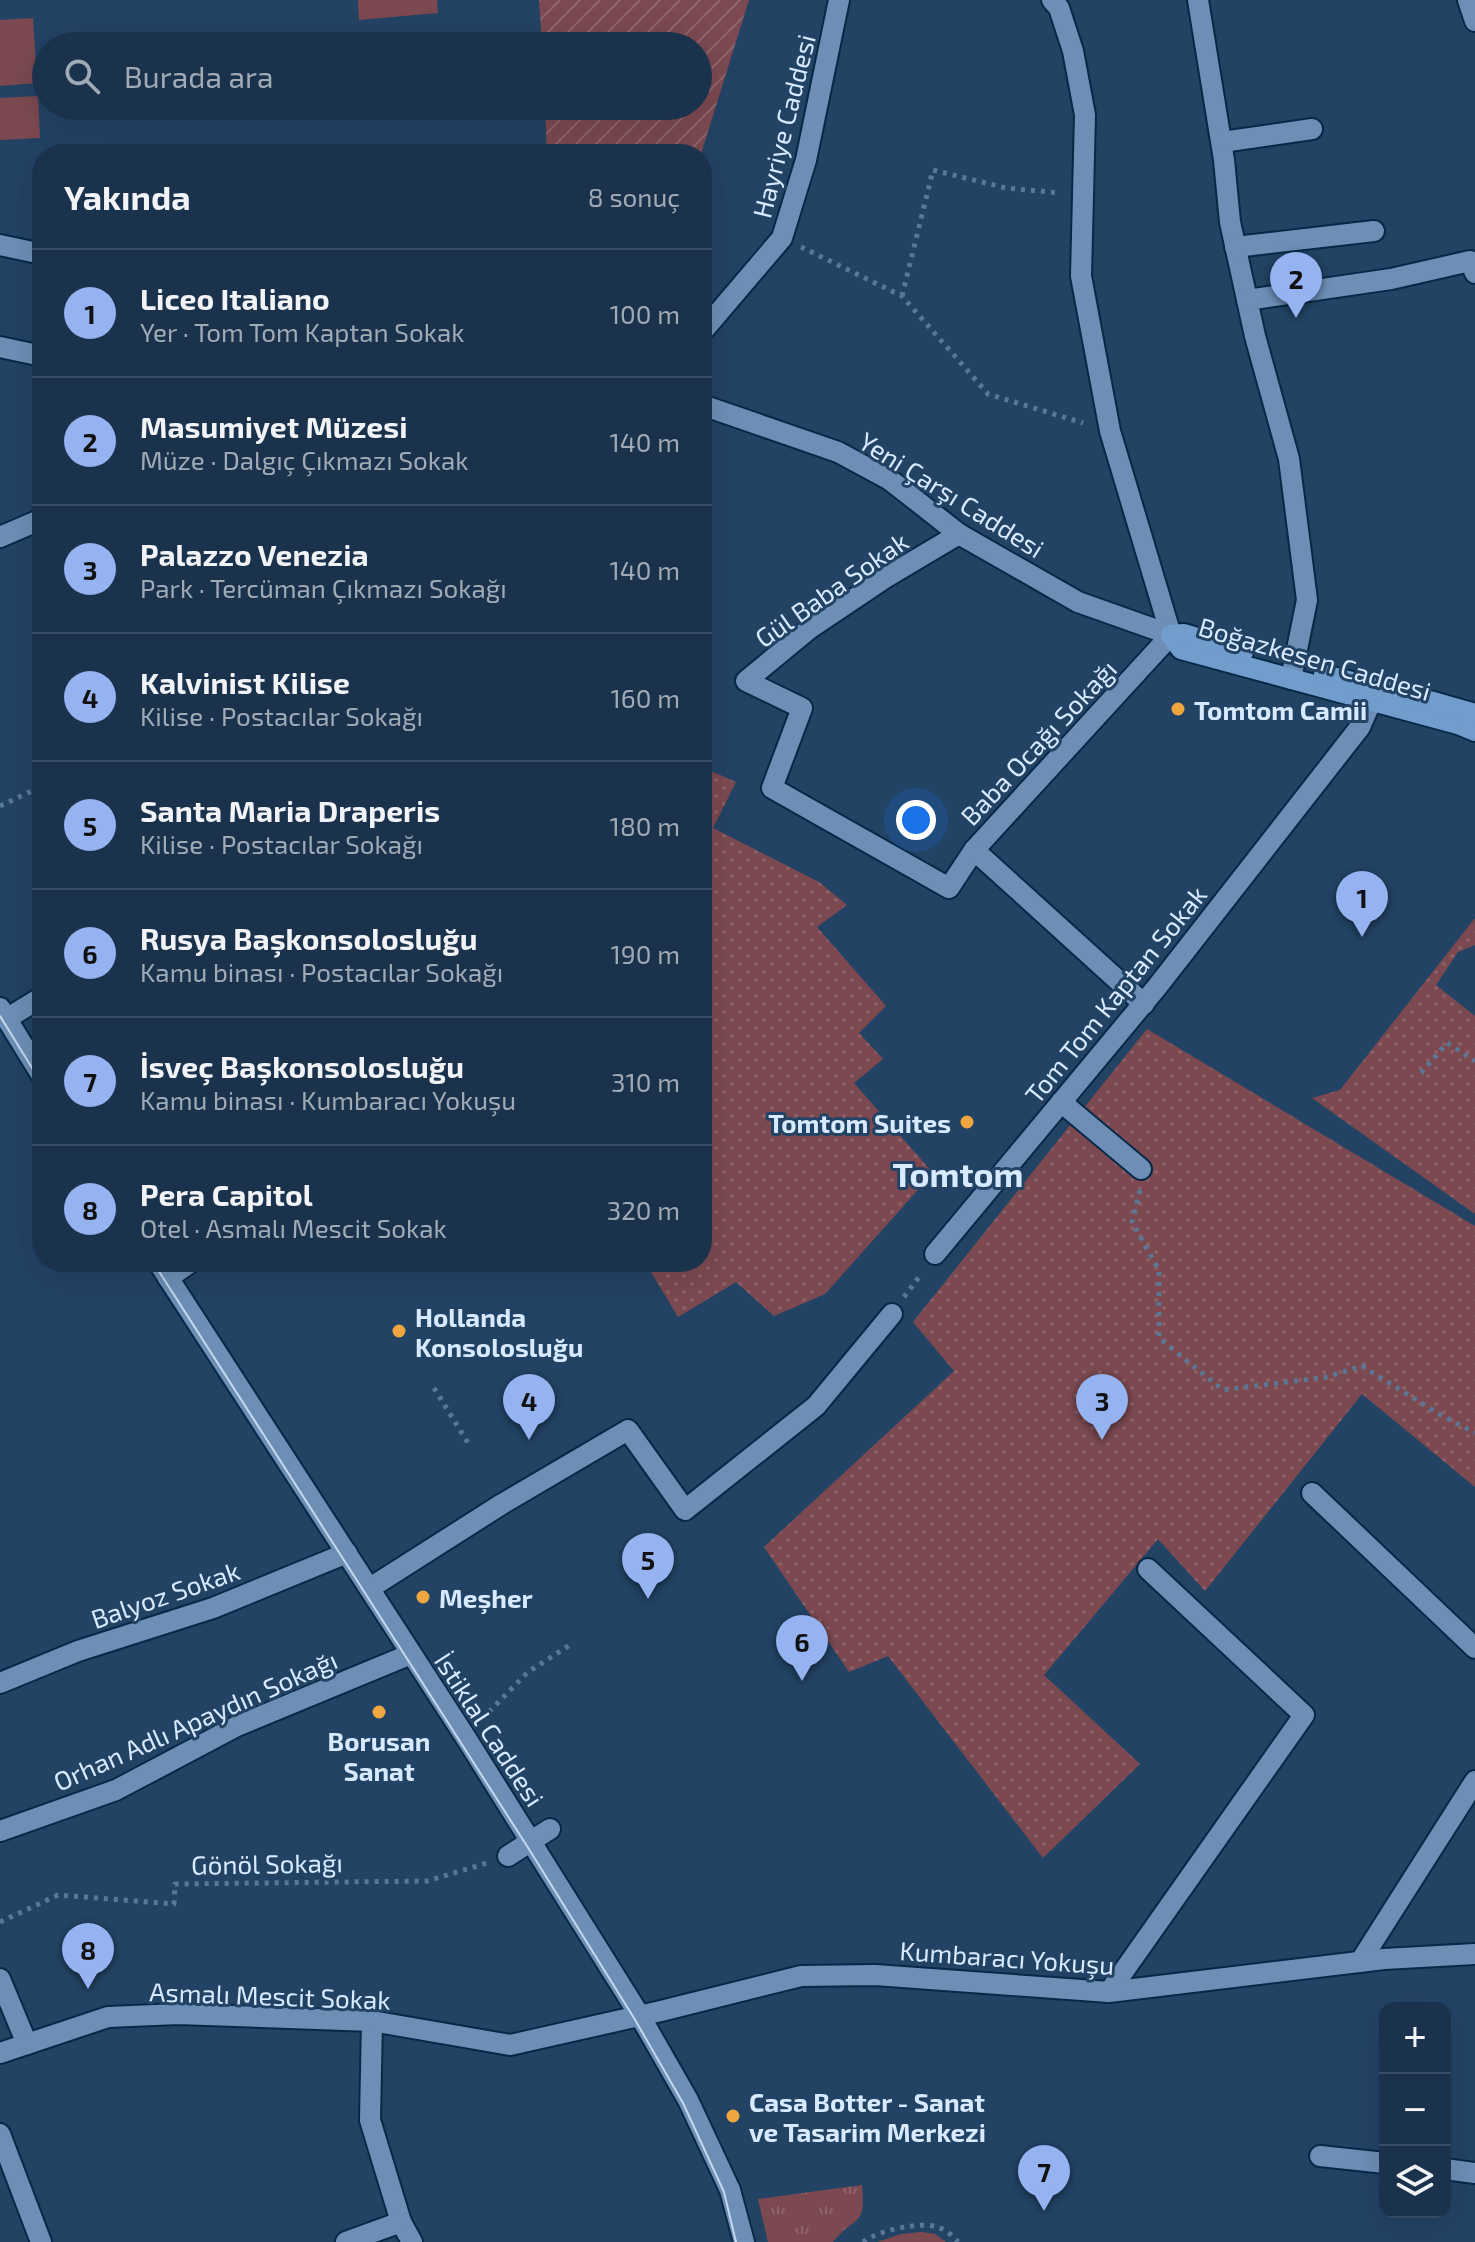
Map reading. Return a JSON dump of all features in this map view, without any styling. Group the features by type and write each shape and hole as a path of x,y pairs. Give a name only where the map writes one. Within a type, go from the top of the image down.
{"main road":[{"name":"Boğazkesen Caddesi","path":"1171,635 1184,634 1371,702 1475,731"},
{"name":"Boğazkesen Caddesi","path":"1292,673 1437,703 1475,714"}],"street":[{"name":"Hayriye Caddesi","path":"712,320 782,238 806,160 839,0"},
{"path":"1052,0 1059,8 1073,51 1085,115 1081,276 1110,431 1171,635"},
{"path":"1198,0 1222,142 1230,222 1289,459 1307,600 1292,673"},
{"path":"1468,0 1475,21"},
{"path":"1222,142 1312,129"},
{"path":"1235,247 1374,231"},
{"path":"0,245 32,252"},
{"path":"1247,300 1391,279 1470,261 1475,273"},
{"path":"0,347 32,354"},
{"name":"Yeni Çarşı Caddesi","path":"712,408 838,452 890,480 959,534 1078,602 1171,635"},
{"path":"0,537 32,523"},
{"name":"Gül Baba Sokak","path":"949,888 772,788 802,708 746,681 809,629 885,578 959,534"},
{"name":"Baba Ocağı Sokağı","path":"949,888 974,850 1171,635"},
{"name":"Tom Tom Kaptan Sokak","path":"935,1254 1144,1004 1360,727 1371,702"},
{"path":"974,850 1144,1004"},
{"path":"32,1001 3,1014 32,1060"},
{"path":"1061,1102 1141,1169"},
{"name":"İstiklal Caddesi","path":"164,1272 532,1842 688,2100 730,2190 744,2242"},
{"path":"370,1588 502,1504 628,1430 685,1510 816,1406 892,1314"},
{"path":"1312,1493 1475,1648"},
{"name":"Balyoz Sokak","path":"0,1683 78,1651 213,1608 347,1553"},
{"path":"1109,1992 1304,1715 1148,1569"},
{"name":"Orhan Adlı Apaydın Sokağı","path":"0,1831 116,1790 237,1726 411,1654"},
{"path":"1360,1962 1475,1781"},
{"path":"508,1856 550,1829"},
{"name":"Kumbaracı Yokuşu","path":"637,2017 801,1976 875,1975 1109,1992 1360,1962 1475,1954"},
{"path":"0,1979 27,2044"},
{"name":"Asmalı Mescit Sokak","path":"0,2053 108,2017 178,2014 372,2021 510,2045 637,2017"},
{"path":"372,2021 370,2120 401,2222 412,2242"},
{"path":"0,2134 41,2242"},
{"path":"1320,2156 1379,2162"},
{"path":"1451,2170 1475,2173"},
{"path":"346,2242 401,2222"}],"path":[{"path":"902,296 933,170 1006,188 1083,195"},
{"path":"782,238 902,296 988,394 1110,431"},
{"path":"0,806 32,791"},
{"path":"1421,1073 1447,1043 1475,1061"},
{"path":"1141,1169 1140,1191 1132,1222 1159,1270 1159,1338 1223,1390 1327,1377 1362,1366 1475,1433"},
{"path":"892,1314 935,1254"},
{"path":"434,1388 468,1443"},
{"path":"466,1738 528,1672 573,1643"},
{"name":"Gönöl Sokağı","path":"0,1922 58,1895 174,1904 175,1884 427,1881 508,1856"},
{"path":"863,2242 879,2233 923,2225 939,2227 958,2242"}],"green space":[{"path":"358,0 437,0 438,13 359,20"},
{"path":"539,0 749,0 712,119 712,32 541,32"},
{"path":"33,18 32,83 0,86 0,20"},
{"path":"32,96 32,120 39,120 40,138 0,140 0,98"},
{"path":"546,120 712,120 704,144 547,144"},
{"path":"712,771 736,782 713,828 819,882 847,905 817,927 886,1006 859,1033 883,1059 854,1083 933,1173 825,1294 774,1316 736,1282 678,1317 651,1272 712,1272"},
{"path":"1475,918 1475,945 1458,952 1436,985 1475,1016 1475,1214 1312,1098 1340,1090"},
{"path":"1147,1029 1475,1226 1475,1487 1362,1394 1205,1591 1158,1539 1044,1675 1140,1764 1043,1858 888,1656 849,1672 764,1547 954,1371 913,1322"},
{"path":"862,2185 861,2215 833,2242 768,2242 758,2199"},
{"path":"901,2234 935,2234 946,2242 877,2242"}],"tram line":[{"path":"0,1016 32,1068"},
{"path":"159,1272 634,2018 683,2103 724,2192 736,2242"}],"place":[{"name":"Masumiyet Müzesi","path":"1296,318"},
{"name":"Tomtom Camii","path":"1178,709"},
{"name":"Liceo Italiano","path":"1362,937"},
{"name":"Tomtom Suites","path":"967,1122"},
{"name":"Hollanda Konsolosluğu","path":"399,1331"},
{"name":"Kalvinist Kilise","path":"529,1440"},
{"name":"Palazzo Venezia","path":"1102,1440"},
{"name":"Meşher","path":"423,1597"},
{"name":"Santa Maria Draperis","path":"648,1599"},
{"name":"Rusya Başkonsolosluğu","path":"802,1681"},
{"name":"Borusan Sanat","path":"379,1712"},
{"name":"Pera Capitol","path":"88,1989"},
{"name":"Casa Botter - Sanat ve Tasarim Merkezi","path":"733,2116"},
{"name":"İsveç Başkonsolosluğu","path":"1044,2211"}],"district":[{"name":"Tomtom","path":"958,1173"}]}
